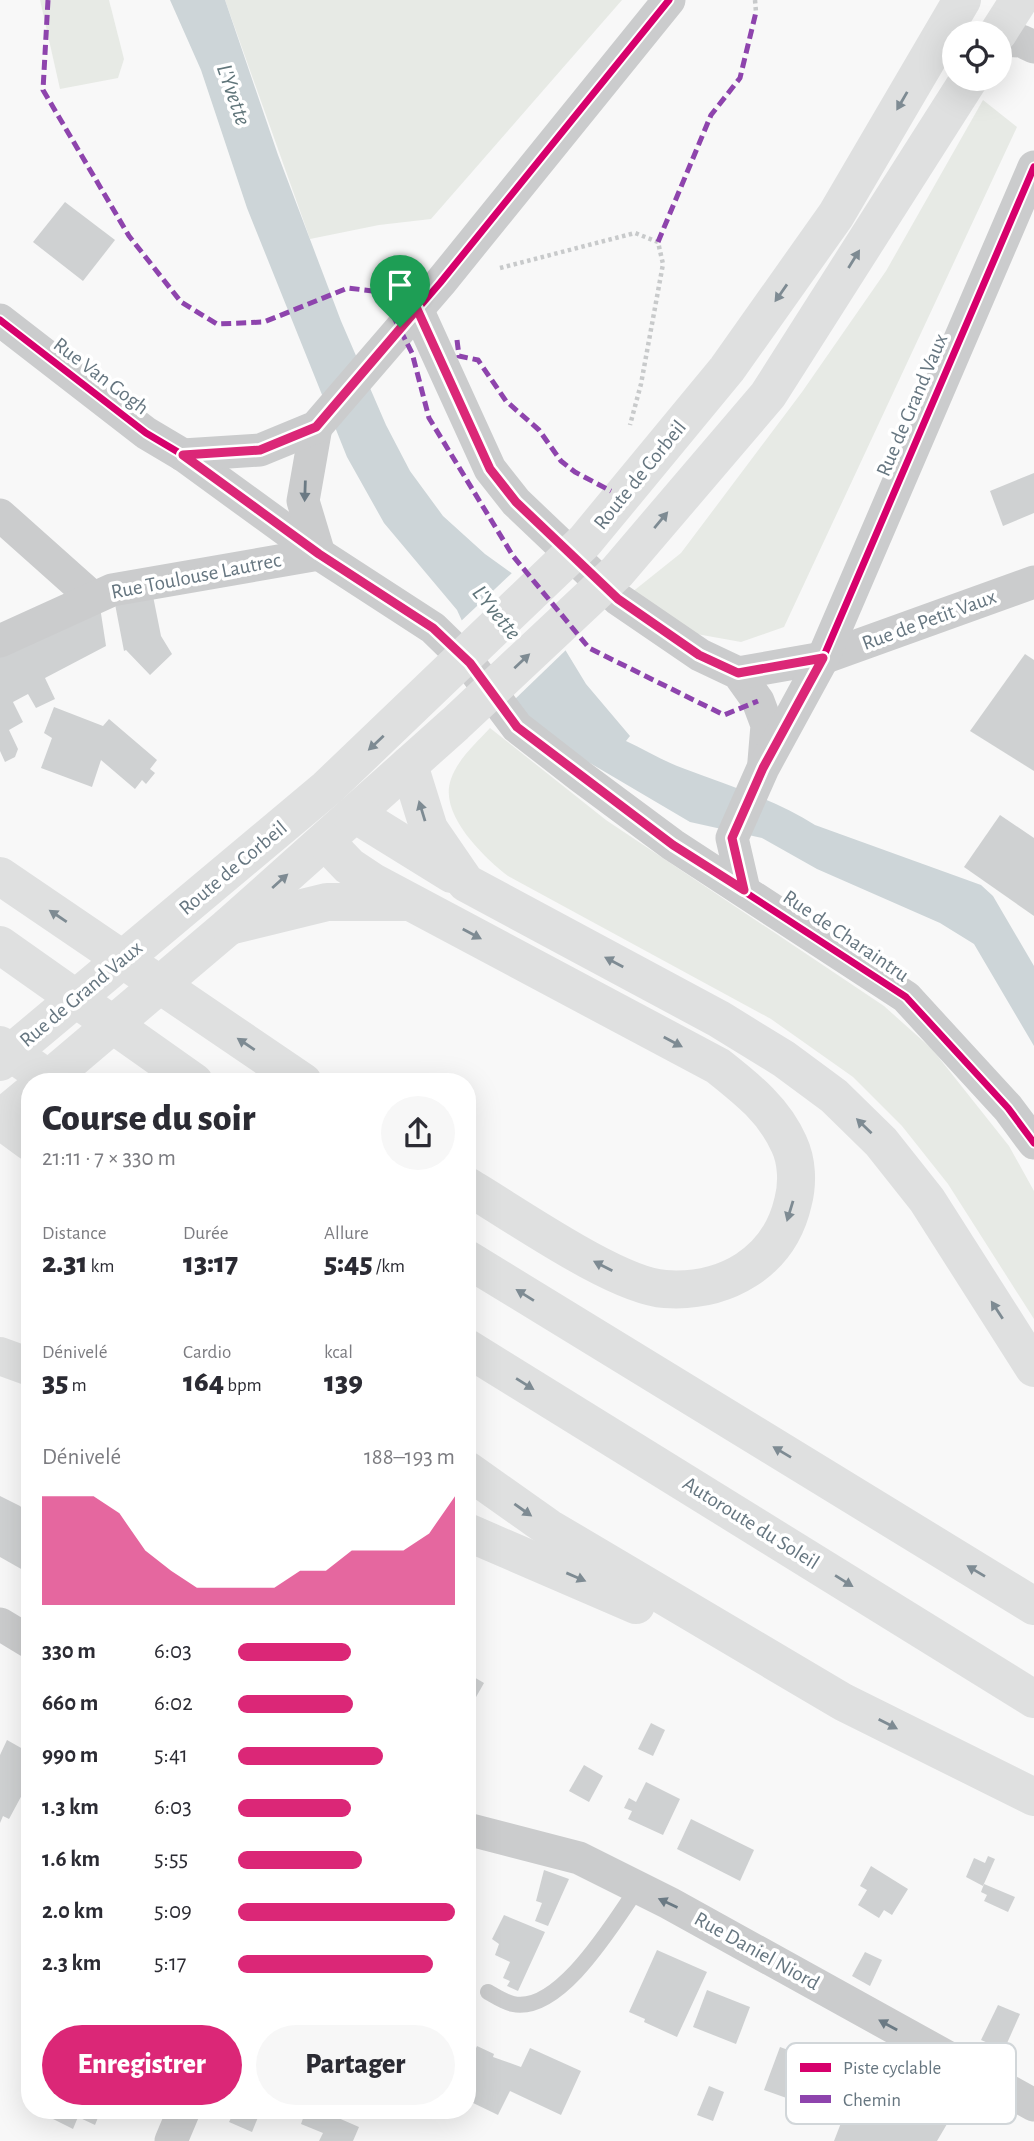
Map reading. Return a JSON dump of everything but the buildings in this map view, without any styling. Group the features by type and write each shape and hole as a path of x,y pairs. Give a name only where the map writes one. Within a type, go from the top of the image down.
{"main road":[{"name":"Route de Corbeil","path":"163,926 313,800 585,541 727,369 828,226 962,0"},
{"path":"1006,21 1019,0"},
{"name":"Route de Corbeil","path":"192,959 455,724 617,572 768,395 962,91"},
{"path":"409,765 429,829 466,883"},
{"path":"313,800 355,814 466,883 719,1019 784,1059 834,1096 881,1142 927,1200 1034,1368"},
{"path":"313,800 325,841 349,866 718,1066 766,1107 791,1146 796,1176 795,1194 787,1223 768,1254 752,1267 720,1283 683,1289 662,1289 643,1284 598,1264 476,1191"},
{"path":"0,876 290,1073"},
{"path":"229,926 327,902 412,902"},
{"name":"Rue de Grand Vaux","path":"0,1062 163,926"},
{"path":"0,946 181,1073"},
{"name":"Rue de Grand Vaux","path":"56,1073 192,959"},
{"path":"0,1045 40,1073"},
{"path":"21,1102 0,1120 21,1135"},
{"path":"476,1265 1034,1606"},
{"name":"Autoroute du Soleil","path":"476,1354 1034,1699"},
{"path":"0,1356 21,1364"},
{"path":"476,1476 549,1528 843,1702"},
{"path":"476,1536 591,1584 843,1702 1034,1797"}],"street":[{"path":"183,455 260,450 316,427 417,309 668,0"},
{"path":"932,50 937,0"},
{"path":"1012,40 1021,40 1034,47"},
{"name":"Rue de Grand Vaux","path":"732,838 760,777 823,658 1034,167"},
{"path":"417,309 490,469 516,502 618,599 699,655 738,673 758,701 767,725 760,777"},
{"name":"Rue Van Gogh","path":"0,320 146,433 183,455 319,554"},
{"path":"316,427 303,501 319,554"},
{"path":"0,515 92,597"},
{"name":"Rue Toulouse Lautrec","path":"0,641 92,597 140,585 319,554"},
{"name":"Rue de Charaintru","path":"319,554 433,628 470,663 517,727 673,845 906,997 1009,1108 1034,1143"},
{"name":"Rue de Petit Vaux","path":"738,673 823,658 1034,582"},
{"path":"673,845 732,838 744,890"},
{"path":"0,1624 21,1637"},
{"name":"Rue Daniel Niord","path":"476,1831 579,1858 704,1922 922,2043"},
{"name":"Rue Daniel Niord","path":"1016,2095 1034,2105"},
{"path":"171,2141 180,2119"}],"lane":[{"path":"488,1993 512,2004 528,2004 558,1988 588,1960 636,1889"}],"path":[{"path":"755,0 756,12"},
{"path":"498,268 635,233 658,242 663,264 641,384 626,438"}],"shaded area":[{"path":"40,0 109,0 124,59 118,78 60,89"},
{"path":"225,0 622,0 431,219 379,225 310,239"},
{"path":"983,100 1017,127 784,627 741,642 691,633 626,597 681,553 802,392 886,271"},
{"path":"490,728 606,820 884,1006 932,1049 1009,1146 1034,1191 1034,1319 948,1184 902,1126 853,1077 771,1019 508,876 487,858 457,820 449,792 451,779 458,765"}],"water":[{"name":"L'Yvette","path":"170,0 225,0 278,155 341,321 386,425 410,471 443,516 485,554 524,582 586,684 630,736 626,741 678,766 769,801 815,825 981,885 993,896 1034,966 1034,1046 974,944 940,923 817,869 762,838 690,822 578,756 541,729 519,706 468,634 457,610 384,523 347,457 247,208 201,70"}],"pier":[{"path":"514,571 526,580 568,648 512,702 465,636 459,623"}],"marked path":[{"path":"48,0 43,90 129,236 181,302 217,324 264,322 348,288 381,292 412,353 429,418 513,556 589,648 724,715 758,701"},
{"path":"658,242 711,115 740,78 756,12"},
{"path":"457,340 459,356 478,360 506,401 539,430 561,461 575,472 611,491"}],"cycle path":[{"path":"183,455 260,450 316,427 440,283 669,0"},
{"path":"744,890 732,838 763,768 823,658 1034,167"},
{"path":"0,320 146,433 183,455 319,554 433,628 469,663 517,727 580,776 673,845 906,997 1008,1108 1034,1143"}],"route":[{"path":"417,309 490,469 516,502 618,599 699,655 738,673 823,658 763,768 732,838 744,890 673,845 517,727 470,663 433,628 319,554 183,455 260,450 316,427 400,327 417,309"}]}
